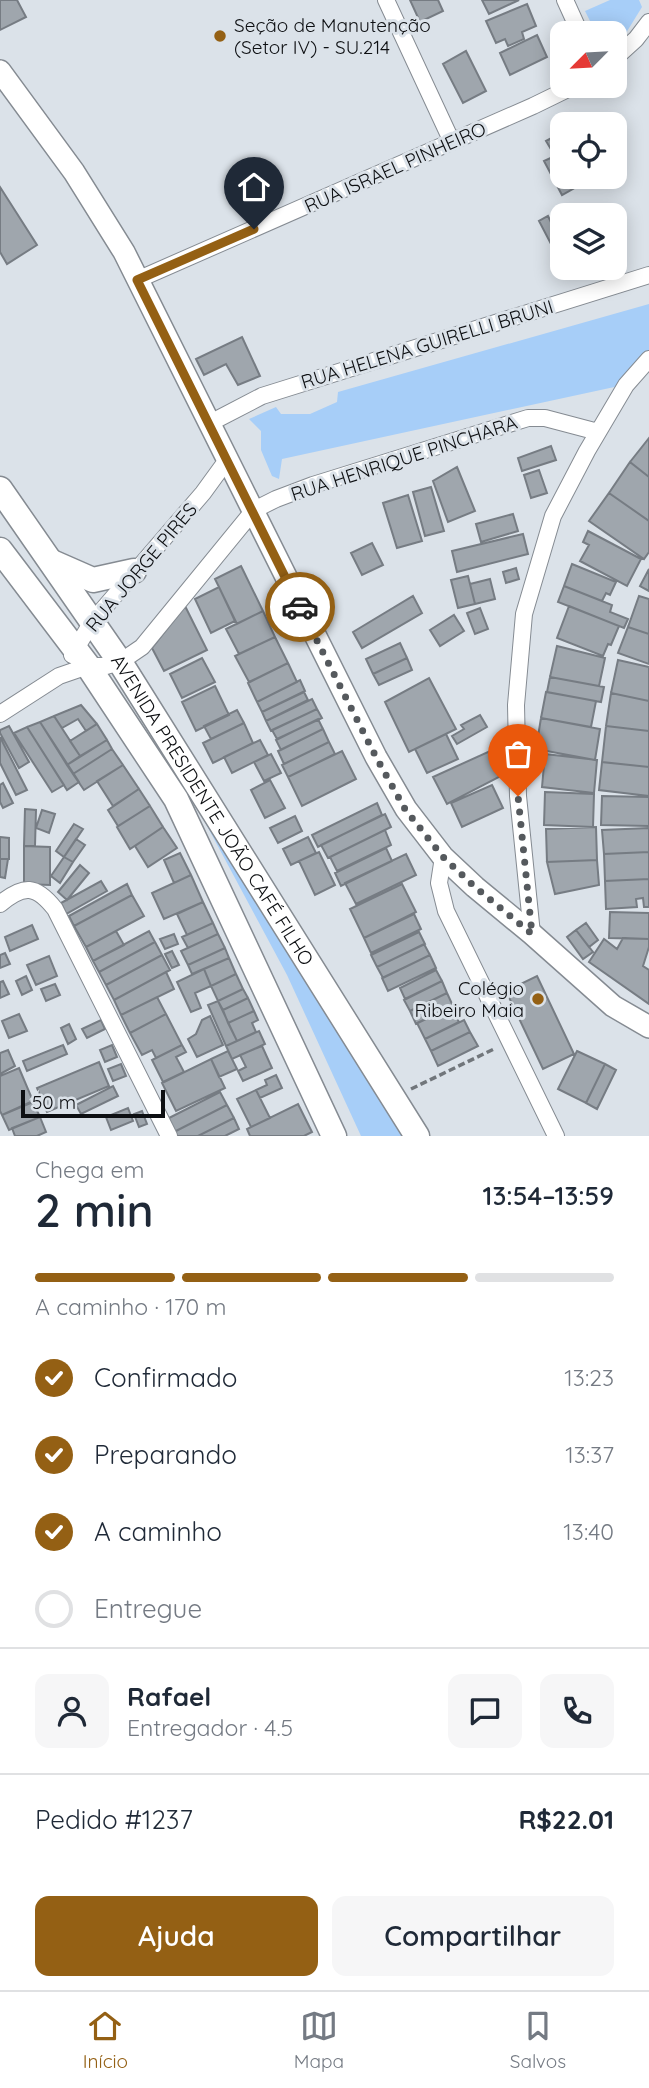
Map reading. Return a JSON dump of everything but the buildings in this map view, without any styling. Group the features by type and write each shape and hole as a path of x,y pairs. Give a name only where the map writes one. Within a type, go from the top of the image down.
{"main road":[{"path":"0,71 74,172 112,232 376,757 405,809 443,857 475,887 613,1006 649,1027"},
{"name":"AVENIDA PRESIDENTE JOÃO CAFÉ FILHO","path":"0,489 49,560 94,651 177,799 334,1136"},
{"path":"0,518 94,651"},
{"name":"AVENIDA PRESIDENTE JOÃO CAFÉ FILHO","path":"0,550 94,651 393,1097 416,1136"},
{"path":"49,560 93,580 134,571"}],"street":[{"path":"386,0 452,142"},
{"path":"565,0 575,21"},
{"path":"627,48 649,22"},
{"name":"RUA ISRAEL PINHEIRO","path":"137,280 550,97"},
{"name":"RUA HELENA GUIRELLI BRUNI","path":"210,423 262,396 649,275"},
{"path":"532,934 518,796 516,705 524,614 553,516 626,385 649,359"},
{"name":"RUA HENRIQUE PINCHARA","path":"254,510 313,485 528,418 545,418 598,432"},
{"name":"RUA JORGE PIRES","path":"0,715 94,651 134,571 203,493 227,460"},
{"name":"RUA JORGE PIRES","path":"94,651 142,647 254,510"},
{"path":"443,857 439,883 446,911 556,1136"},
{"path":"0,904 19,891 31,890 44,895 55,909 169,1136"}],"path":[{"path":"393,1097 510,1041"}],"shaded area":[{"path":"610,0 639,0 642,7 627,31 627,21 590,21 585,11"},
{"path":"649,304 649,350 619,386 282,459 279,479 272,476 261,450 261,431 249,419 276,407 281,414 310,414 337,402 338,392"},
{"path":"184,783 404,1136 361,1136 287,975"}],"way so far":[{"path":"300,607 405,809 443,857 532,934 518,796"}],"place":[{"name":"Seção de Manutenção (Setor IV) - SU.214","path":"220,36"},
{"name":"Colégio Ribeiro Maia","path":"538,999"}],"route":[{"path":"254,229 137,280 254,510 300,607"}]}
